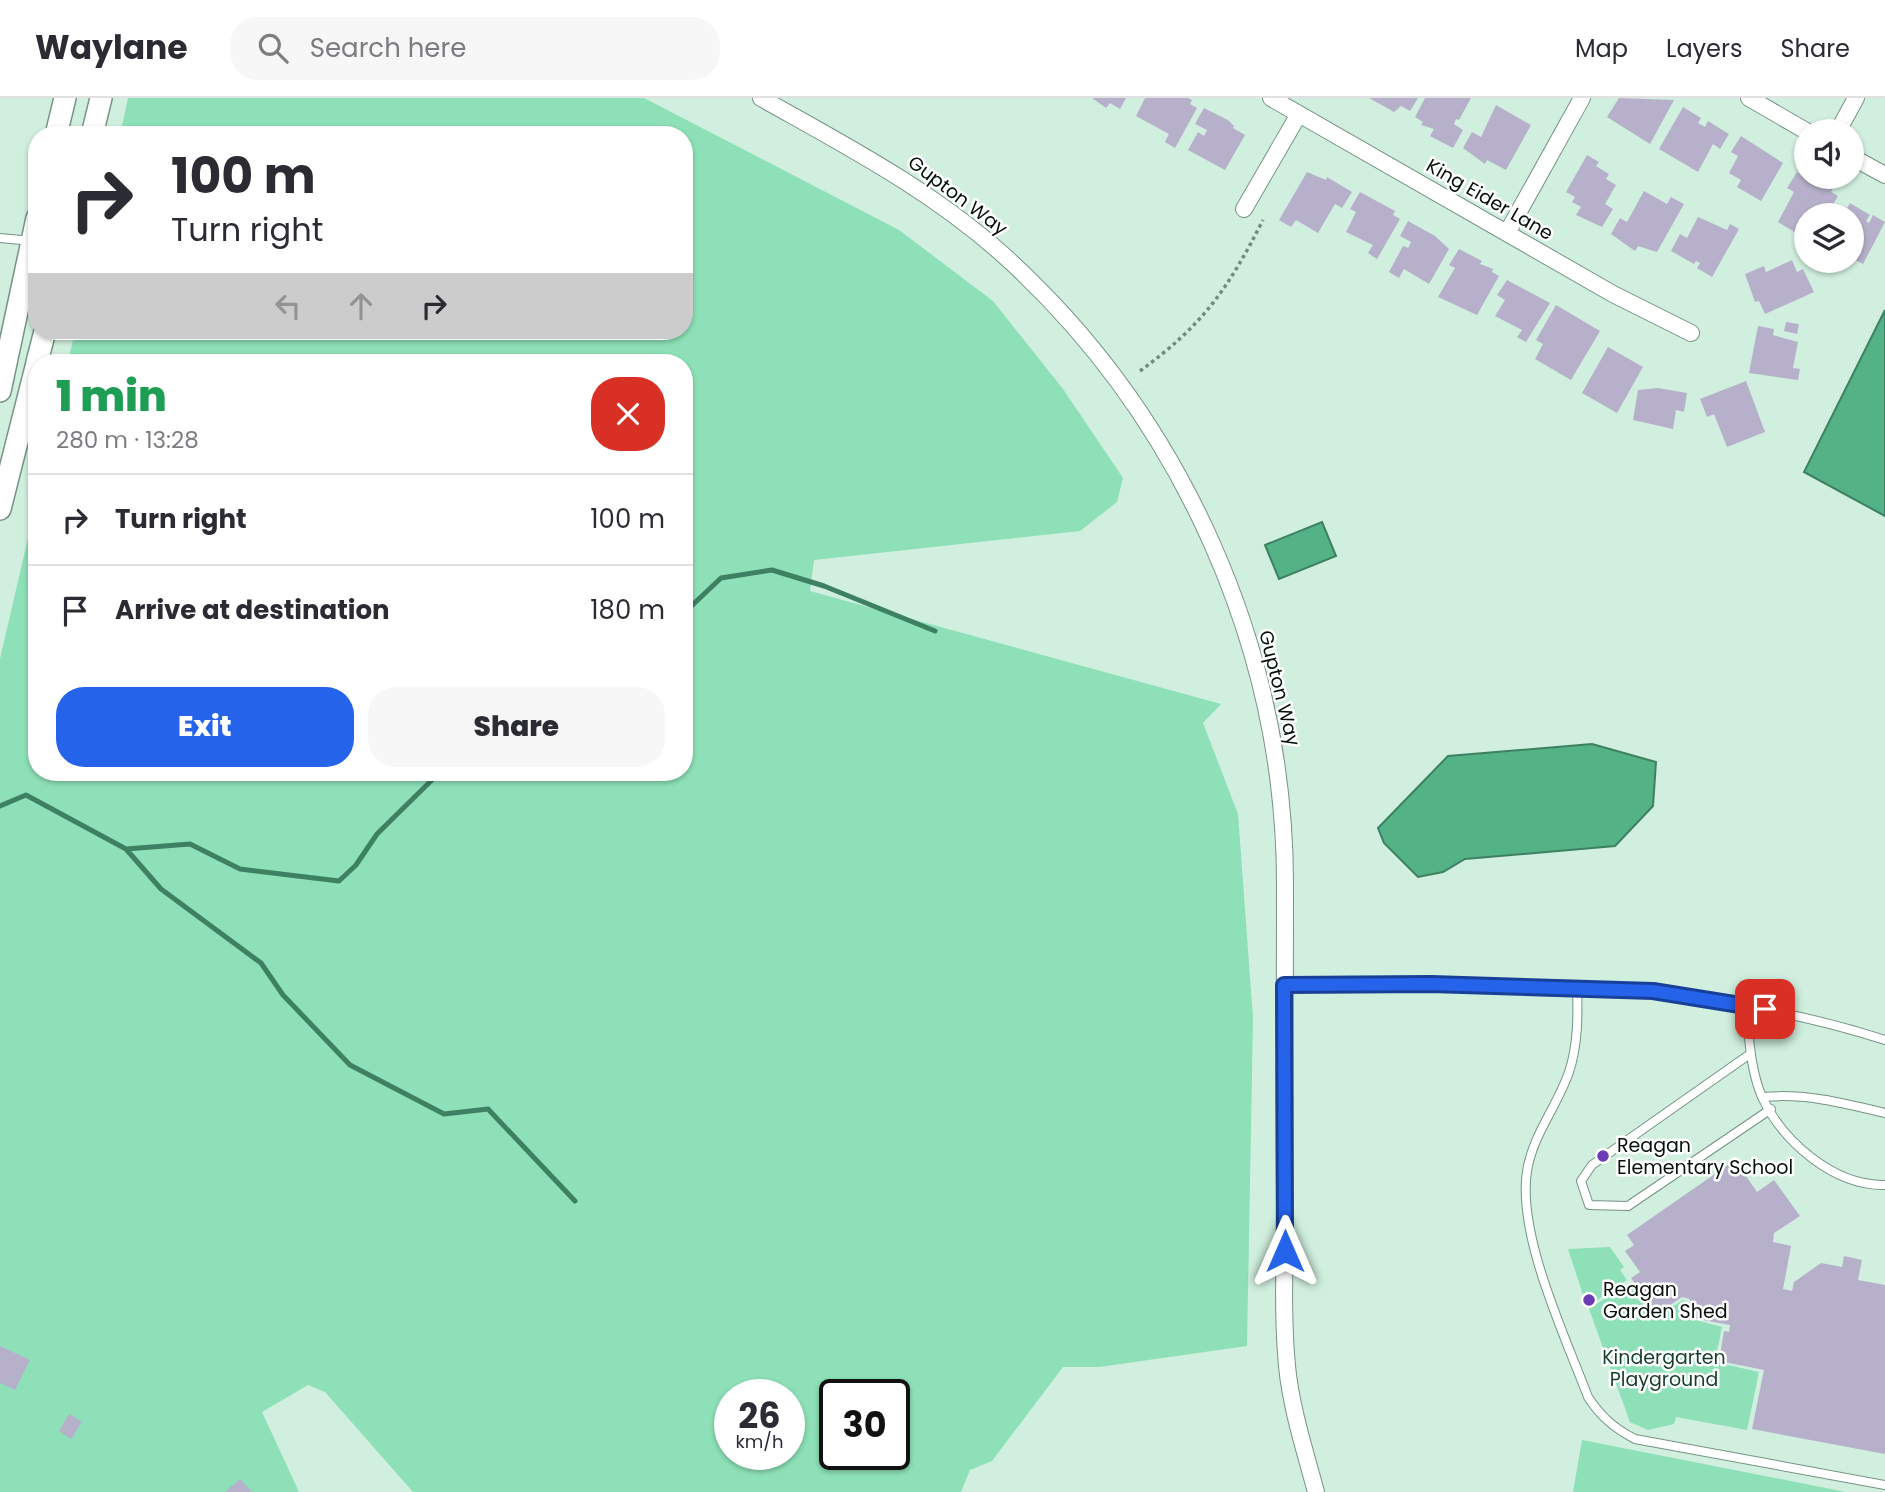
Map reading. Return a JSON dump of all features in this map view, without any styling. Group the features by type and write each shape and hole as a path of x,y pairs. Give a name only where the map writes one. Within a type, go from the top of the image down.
{"main road":[{"path":"58,126 65,98"},
{"path":"94,126 101,98"},
{"path":"0,391 28,260"},
{"path":"0,509 4,481 28,395"}],"street":[{"name":"Gupton Way","path":"761,98 889,170 952,214 1010,261 1102,360 1147,422 1213,544 1237,603 1272,734 1282,803 1287,1367 1316,1492"},
{"name":"King Eider Lane","path":"1271,98 1613,294 1691,333"},
{"path":"1507,233 1582,98"},
{"path":"1749,98 1794,124"},
{"path":"1845,119 1856,98"},
{"path":"1244,209 1298,114"},
{"path":"1864,164 1885,175"}],"lane":[{"path":"0,238 28,241"},
{"path":"1284,985 1431,984 1653,991 1746,1006 1885,1040"},
{"path":"1577,988 1575,1047 1568,1074 1538,1134 1527,1170 1525,1202 1539,1261 1588,1397 1599,1414 1614,1427 1635,1439 1885,1485"},
{"path":"1746,1006 1750,1054 1762,1097 1806,1156 1850,1178 1885,1185"},
{"path":"1750,1054 1592,1165 1581,1181 1589,1205 1628,1206 1771,1109"},
{"path":"1762,1097 1789,1094 1818,1097 1885,1113"}],"path":[{"path":"1140,371 1170,349 1205,316 1236,274 1264,220"}],"green space":[{"path":"128,98 644,98 899,230 993,301 1063,389 1123,478 1117,502 1080,531 814,560 810,591 1221,704 1203,723 1238,814 1253,1018 1247,1346 1099,1367 1063,1367 992,1461 970,1470 961,1492 413,1492 325,1392 308,1385 262,1412 299,1492 0,1492 0,659 28,538 28,781 693,781 693,354 70,354 73,340 693,340 693,126 122,126"},
{"path":"1610,1247 1624,1267 1620,1270 1627,1280 1587,1307 1568,1249"},
{"name":"Kindergarten Playground","path":"1628,1283 1654,1318 1683,1300 1688,1302 1684,1317 1722,1327 1715,1362 1759,1372 1747,1430 1676,1417 1674,1424 1648,1430 1630,1422 1589,1309"},
{"path":"1582,1440 1846,1492 1573,1492"}],"shaded area":[{"path":"1885,310 1885,516 1804,472"},
{"path":"1322,522 1336,556 1279,579 1265,545"},
{"path":"1592,744 1656,762 1653,806 1615,846 1465,859 1443,872 1418,877 1384,843 1378,828 1448,756"}],"building":[{"path":"1092,98 1126,98 1120,109 1110,103 1106,108"},
{"path":"1145,98 1188,98 1192,100 1190,104 1197,108 1175,148 1165,142 1169,134 1136,116"},
{"path":"1369,98 1418,98 1410,111 1401,106 1394,112"},
{"path":"1425,98 1471,98 1454,124 1463,130 1453,148 1430,136 1434,129 1421,125 1423,122 1415,117"},
{"path":"1619,98 1674,100 1650,144 1607,117"},
{"path":"1496,105 1531,125 1506,170 1487,160 1485,164 1463,148 1472,132 1481,137"},
{"path":"1683,107 1701,118 1698,123 1705,127 1708,121 1729,134 1720,149 1713,144 1698,172 1659,149"},
{"path":"1204,108 1228,120 1233,128 1245,135 1225,170 1188,150 1198,132 1204,136 1207,130 1195,124"},
{"path":"1741,136 1783,163 1761,201 1737,187 1741,180 1729,173 1738,156 1731,152"},
{"path":"1587,155 1599,162 1596,166 1609,174 1606,179 1616,185 1605,204 1613,209 1602,227 1576,215 1581,207 1572,202 1575,197 1566,192"},
{"path":"1307,172 1326,180 1327,177 1352,192 1342,208 1335,204 1318,233 1296,220 1291,227 1279,220"},
{"path":"1794,177 1794,189 1832,189 1831,192 1838,196 1834,203 1794,203 1794,232 1778,222 1794,192 1787,188"},
{"path":"1644,191 1667,204 1671,197 1684,204 1657,252 1638,246 1635,251 1611,234 1620,218 1627,222"},
{"path":"1360,192 1395,211 1393,215 1400,219 1377,259 1368,253 1373,245 1346,232 1356,212 1350,209"},
{"path":"1864,211 1870,215 1866,221 1869,223 1873,215 1885,222 1864,262"},
{"path":"1698,217 1727,230 1730,224 1739,229 1712,277 1697,268 1700,263 1696,261 1694,264 1671,251 1680,234 1687,238"},
{"path":"1408,221 1435,236 1449,249 1429,284 1404,269 1399,278 1389,272 1403,246 1408,248 1411,242 1400,236"},
{"path":"1459,249 1482,261 1480,264 1493,269 1492,272 1499,276 1477,315 1438,297 1455,268 1449,265"},
{"path":"1792,260 1794,273 1805,273 1814,292 1765,314 1759,301 1755,302 1745,274 1764,266 1766,272"},
{"path":"1507,280 1550,303 1526,342 1517,337 1522,330 1495,316 1505,300 1497,295"},
{"path":"1556,305 1600,331 1571,380 1535,359 1543,344 1536,340"},
{"path":"1786,322 1799,324 1797,334 1784,331"},
{"path":"1758,326 1774,329 1773,335 1798,342 1793,368 1800,369 1798,380 1749,373"},
{"path":"1608,347 1643,367 1617,413 1582,393"},
{"path":"1746,381 1765,432 1727,447 1714,414 1707,417 1700,399"},
{"path":"1658,388 1687,393 1684,412 1676,410 1673,429 1633,420 1638,390"},
{"path":"1735,1160 1757,1192 1774,1180 1800,1216 1774,1233 1773,1242 1791,1246 1783,1289 1792,1291 1794,1282 1821,1263 1842,1267 1844,1256 1862,1260 1858,1280 1885,1285 1885,1454 1752,1429 1764,1370 1719,1361 1724,1331 1729,1332 1730,1325 1687,1317 1690,1299 1682,1297 1656,1315 1631,1278 1640,1272 1625,1251 1634,1245 1627,1235"},
{"name":"Reagan Garden Shed","path":"1585,1295 1593,1296 1592,1305 1585,1304"},
{"path":"0,1346 30,1360 15,1390 0,1383"},
{"path":"69,1414 82,1422 71,1439 59,1431"},
{"path":"240,1479 252,1492 225,1492"}],"waterway":[{"path":"693,604 721,578 772,570 824,586 935,631"},
{"path":"126,849 190,844 240,869 339,881 356,865 377,834 431,781"},
{"path":"0,806 26,795 126,849 161,889 261,963 283,995 350,1065 444,1114 488,1109 575,1201"}],"place":[{"name":"Reagan Elementary School","path":"1603,1156"},
{"name":"Reagan Garden Shed","path":"1589,1300"}],"route":[{"path":"1285,1251 1284,985 1431,984 1653,991 1765,1009"}]}
